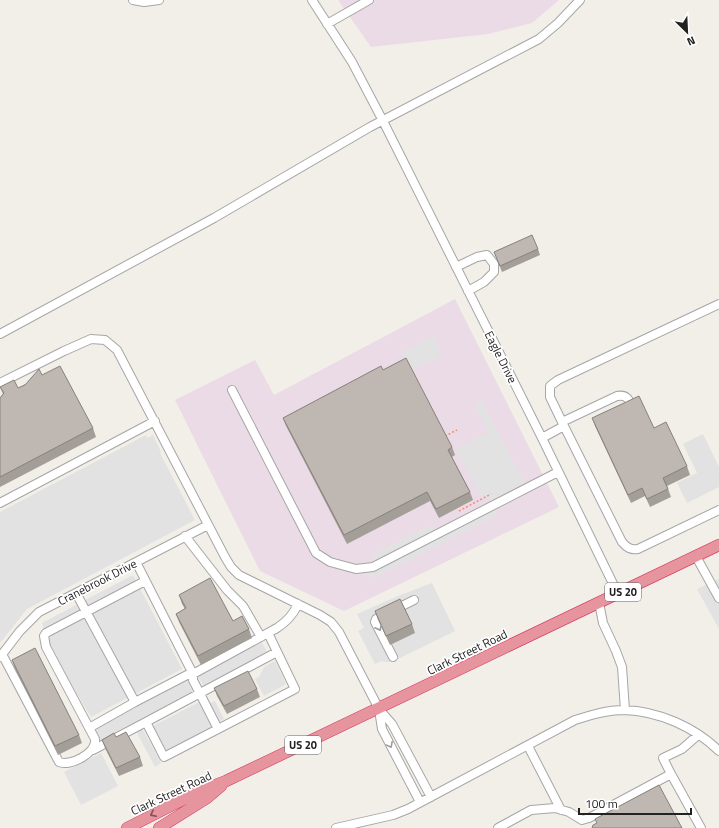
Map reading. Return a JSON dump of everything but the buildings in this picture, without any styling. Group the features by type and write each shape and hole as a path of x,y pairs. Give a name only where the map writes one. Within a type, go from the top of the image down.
{"highway":[{"name":"Clark Street Road","path":"127,828 202,790 226,781 379,709 719,545"},
{"name":"Clark Street Road","path":"159,828 207,798 226,781"}],"street":[{"path":"133,0 144,2 159,0"},
{"name":"Eagle Drive","path":"312,0 352,62 383,121 542,438 618,594"},
{"path":"327,24 370,0"},
{"path":"0,334 214,218 336,146 539,40 580,0"},
{"path":"456,267 477,257 487,256 494,264 494,272 484,282 468,292"},
{"path":"719,304 550,386 550,396 563,424 622,542 627,548 632,550 638,549 719,510"},
{"path":"0,383 91,339 105,340 117,350 231,567 239,575 331,622 339,632 379,709 392,724 431,797"},
{"path":"232,390 316,552 330,562 356,569 373,567 558,472"},
{"path":"542,438 563,424 617,396 626,396 633,408"},
{"path":"0,503 155,421"},
{"name":"Cranebrook Drive","path":"1,656 20,631 34,616 208,525"},
{"path":"146,722 164,757 295,689 277,652 243,606 227,590 185,536"},
{"path":"698,560 719,598"},
{"path":"136,562 193,674 192,680 218,729"},
{"path":"93,750 96,744 95,739 44,642 44,636 46,633 145,581"},
{"path":"76,593 135,702"},
{"path":"393,657 376,622 376,619 414,600"},
{"path":"599,603 603,623 622,667 625,710"},
{"path":"89,728 187,675 193,674 286,622 293,614 298,604"},
{"path":"1,656 59,762 68,764 277,652"},
{"path":"379,709 382,729 420,802"},
{"path":"336,828 393,814 431,797 575,720 602,713 625,710 659,716 682,725 719,751"},
{"path":"698,735 682,749 663,758 701,828"},
{"path":"528,746 561,810"},
{"path":"498,828 531,810 555,808 582,820 589,818 671,774"}],"path":[{"path":"445,436 457,430"},
{"path":"459,511 491,494"}],"shaded area":[{"path":"338,0 559,0 532,23 488,34 371,47"},
{"path":"455,299 559,507 344,611 260,571 175,400 255,360 274,395"},
{"path":"434,336 439,347 439,357 411,371 401,353"},
{"path":"481,400 525,484 491,501 489,497 483,500 456,449 489,432 474,403"},
{"path":"703,434 719,467 719,487 687,503 677,483 697,473 683,444"},
{"path":"146,435 147,438 153,435 161,452 160,453 195,520 27,609 0,643 0,512"},
{"path":"494,510 497,516 372,579 369,573"},
{"path":"432,524 435,530 375,560 372,554"},
{"path":"133,575 182,669 91,717 49,644 42,623"},
{"path":"719,579 719,629 697,589"},
{"path":"432,583 455,631 392,662 382,661 375,664 358,631 364,628 357,614"},
{"path":"261,641 267,652 204,687 197,675"},
{"path":"275,661 286,684 264,696 255,679 259,677 264,667"},
{"path":"187,680 193,692 101,740 94,728"},
{"path":"215,701 224,719 219,722 210,703"},
{"path":"199,702 212,727 166,752 153,726"},
{"path":"142,728 161,763 155,767 136,731"},
{"path":"101,753 118,786 81,805 64,772"}]}
